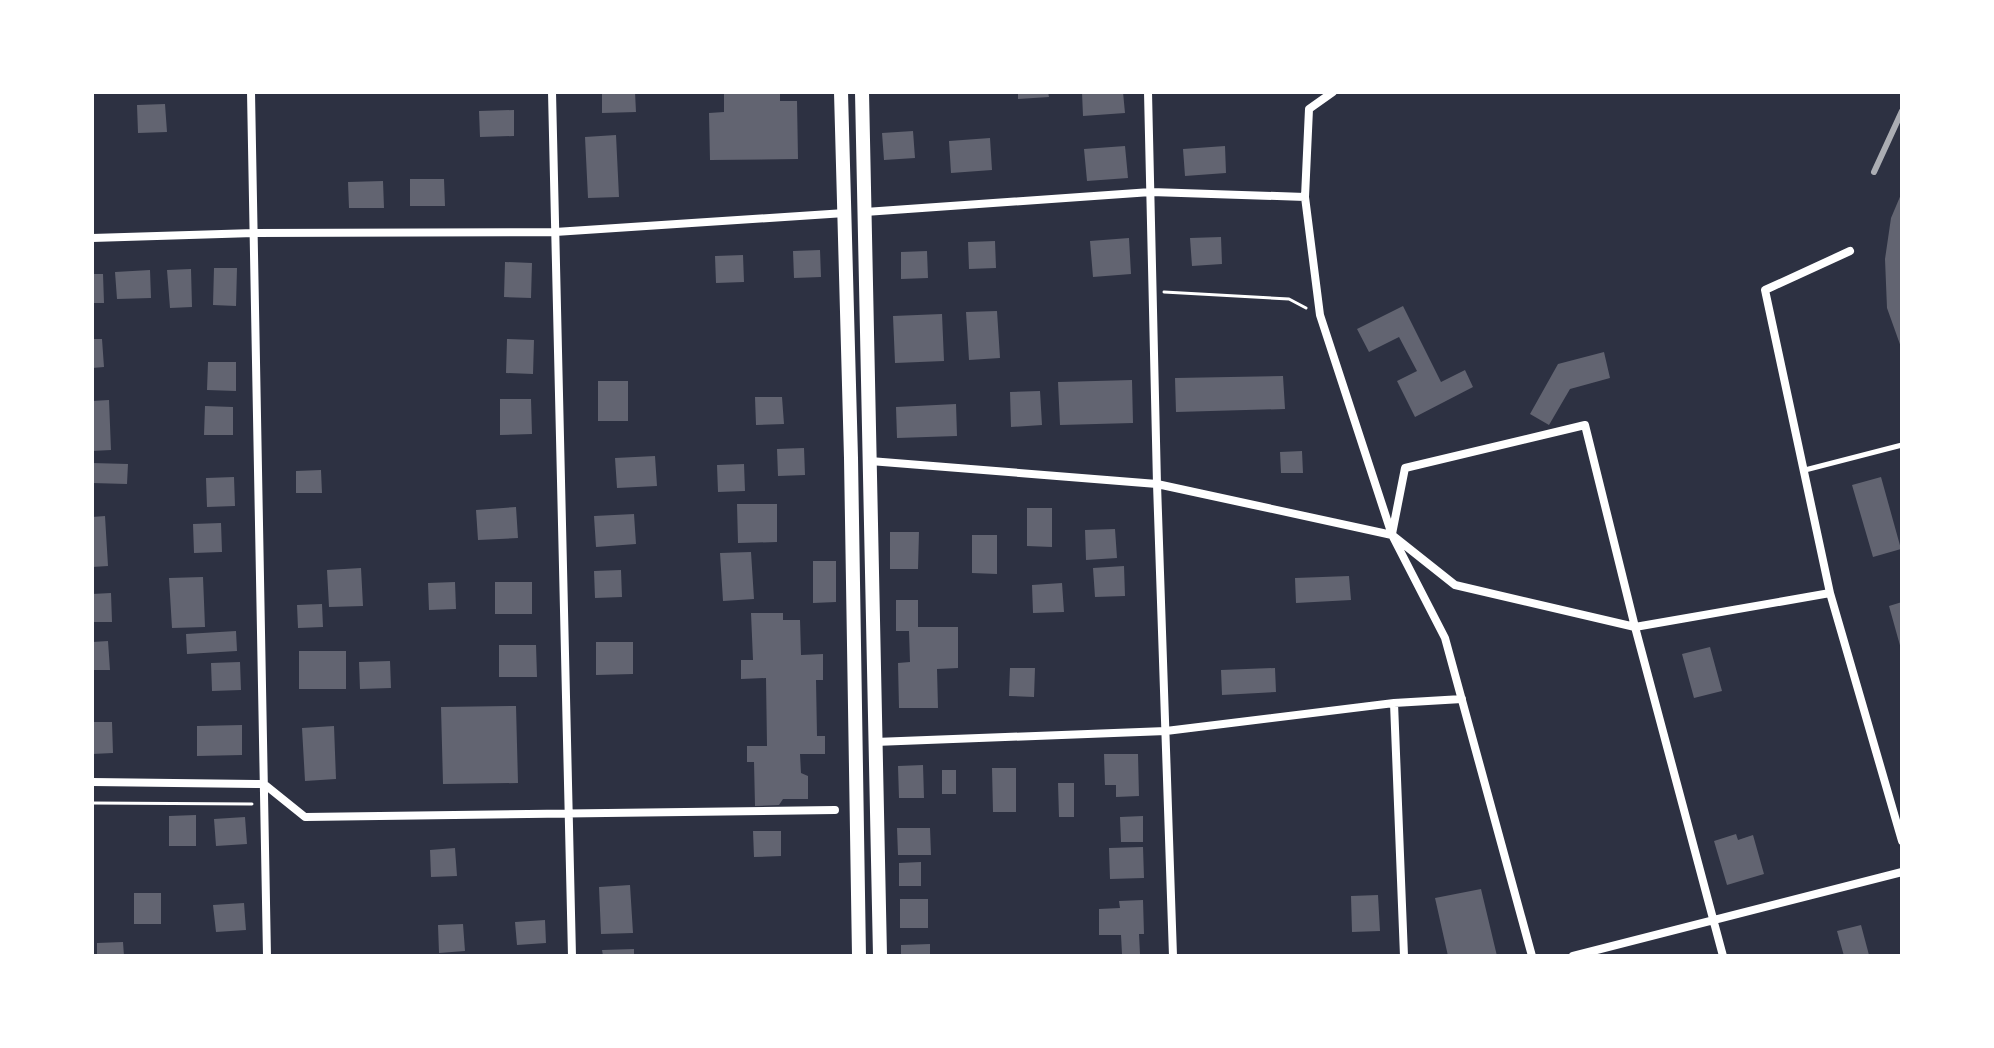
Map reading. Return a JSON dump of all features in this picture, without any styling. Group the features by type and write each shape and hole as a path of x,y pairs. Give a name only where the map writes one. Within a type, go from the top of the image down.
{"main road":[{"path":"841,92 859,956"},
{"path":"862,92 880,956"},
{"path":"845,213 865,212"},
{"path":"851,458 870,461"},
{"path":"855,743 875,742"}],"street":[{"path":"251,92 267,956"},
{"path":"552,92 572,956"},
{"path":"1148,92 1173,956"},
{"path":"1333,92 1309,109 1305,197 1320,315 1392,535 1445,638 1532,956"},
{"path":"865,212 1151,192 1305,197"},
{"path":"92,238 254,233 555,232 845,213"},
{"path":"1850,251 1765,290 1830,593 1902,841"},
{"path":"1392,535 1405,468 1585,425 1635,627 1723,956"},
{"path":"870,461 1157,484 1392,535 1455,585 1635,627 1830,593"},
{"path":"875,742 1166,731 1394,703 1462,699"},
{"path":"1394,703 1404,956"},
{"path":"92,782 264,784 305,817 835,810"},
{"path":"1573,956 1902,872"}],"lane":[{"path":"1804,470 1902,445"}],"path":[{"path":"1153,291 1289,299 1320,315"},
{"path":"92,803 264,804"}],"building":[{"path":"602,92 635,92 636,112 602,113"},
{"path":"724,92 780,92 780,101 797,101 798,159 710,160 709,113 724,112"},
{"path":"1018,92 1048,92 1049,97 1018,99"},
{"path":"1082,92 1123,92 1125,113 1083,116"},
{"path":"165,104 167,132 138,133 137,105"},
{"path":"514,110 514,136 480,137 479,111"},
{"path":"913,131 915,158 884,160 882,133"},
{"path":"616,135 619,197 588,198 585,137"},
{"path":"990,138 992,170 951,173 949,141"},
{"path":"1125,146 1128,178 1087,181 1084,149"},
{"path":"1225,146 1226,173 1185,176 1183,149"},
{"path":"410,179 444,179 445,206 410,206"},
{"path":"383,181 384,208 349,208 348,182"},
{"path":"1902,192 1902,350 1887,308 1885,259 1891,218"},
{"path":"1221,237 1222,264 1192,266 1190,238"},
{"path":"1129,238 1131,274 1093,277 1090,241"},
{"path":"995,241 996,268 969,269 968,242"},
{"path":"820,250 821,277 794,278 793,251"},
{"path":"927,251 928,278 901,279 901,252"},
{"path":"743,255 744,282 716,283 715,256"},
{"path":"505,262 532,263 531,298 504,297"},
{"path":"214,268 237,268 236,306 213,305"},
{"path":"191,269 192,307 170,308 167,270"},
{"path":"150,270 151,298 117,299 115,272"},
{"path":"92,274 103,274 104,303 92,303"},
{"path":"1403,306 1441,382 1465,370 1473,387 1415,417 1397,381 1417,371 1399,337 1369,352 1357,329"},
{"path":"997,311 1000,358 969,360 966,312"},
{"path":"942,314 944,361 895,363 893,316"},
{"path":"92,339 102,339 104,367 92,368"},
{"path":"507,339 534,340 533,374 506,373"},
{"path":"1604,352 1610,378 1570,389 1549,425 1530,414 1558,364"},
{"path":"208,362 236,362 236,391 207,390"},
{"path":"1283,376 1285,409 1176,412 1175,378"},
{"path":"1132,380 1133,423 1060,425 1058,382"},
{"path":"598,381 628,381 628,421 598,421"},
{"path":"1040,391 1042,425 1011,427 1010,392"},
{"path":"755,397 782,397 784,424 756,425"},
{"path":"500,399 531,399 532,434 500,435"},
{"path":"109,400 111,450 92,451 92,401"},
{"path":"956,404 957,436 897,438 896,407"},
{"path":"205,406 233,407 233,435 204,435"},
{"path":"804,448 805,475 778,476 777,449"},
{"path":"1302,451 1303,473 1281,473 1280,452"},
{"path":"655,456 657,486 617,488 615,458"},
{"path":"92,463 128,464 127,484 92,483"},
{"path":"744,464 745,491 718,492 717,465"},
{"path":"321,470 322,493 296,493 296,471"},
{"path":"234,477 235,506 207,507 206,478"},
{"path":"1881,477 1901,549 1873,557 1852,485"},
{"path":"737,504 777,504 777,542 738,543"},
{"path":"516,507 518,538 478,540 476,510"},
{"path":"1027,508 1052,508 1052,547 1027,546"},
{"path":"634,514 636,544 596,547 594,516"},
{"path":"105,516 108,566 92,567 92,517"},
{"path":"221,523 222,552 194,553 193,524"},
{"path":"1115,529 1117,558 1086,560 1085,530"},
{"path":"890,532 919,532 918,569 890,569"},
{"path":"972,535 997,535 997,574 972,573"},
{"path":"751,552 754,599 723,601 720,553"},
{"path":"813,561 836,561 836,602 813,603"},
{"path":"1124,566 1125,596 1095,597 1093,568"},
{"path":"361,568 363,606 329,607 327,570"},
{"path":"621,570 622,597 595,598 594,571"},
{"path":"1349,576 1351,600 1296,603 1295,578"},
{"path":"203,577 205,627 172,628 169,578"},
{"path":"455,582 456,609 429,610 428,583"},
{"path":"495,582 532,582 532,614 495,614"},
{"path":"1062,583 1064,612 1033,613 1032,585"},
{"path":"111,593 112,622 92,622 92,594"},
{"path":"896,600 918,600 918,627 958,627 958,668 937,669 938,708 899,708 898,663 910,662 909,631 896,631"},
{"path":"1902,602 1902,649 1901,649 1889,606"},
{"path":"322,604 323,627 298,628 297,605"},
{"path":"751,613 783,613 783,620 800,620 801,655 823,654 823,680 816,680 817,736 825,736 825,754 800,754 801,773 808,776 808,799 783,799 779,805 755,806 754,762 747,762 747,746 767,746 766,678 741,679 741,660 753,660"},
{"path":"236,631 237,651 187,654 186,634"},
{"path":"108,641 110,670 92,670 92,642"},
{"path":"596,642 633,642 633,674 596,675"},
{"path":"499,645 536,645 537,677 499,677"},
{"path":"1710,647 1722,691 1694,698 1682,654"},
{"path":"299,651 346,651 346,689 299,689"},
{"path":"390,661 391,688 360,689 359,662"},
{"path":"240,662 241,690 212,691 211,663"},
{"path":"1010,668 1035,668 1034,697 1009,696"},
{"path":"1275,668 1276,692 1222,695 1221,670"},
{"path":"516,706 518,783 443,784 441,707"},
{"path":"92,722 112,722 113,753 92,754"},
{"path":"242,725 242,755 197,756 197,726"},
{"path":"334,726 336,779 305,781 302,728"},
{"path":"1104,754 1138,754 1139,796 1116,797 1116,785 1105,785"},
{"path":"923,765 924,798 899,798 898,766"},
{"path":"992,768 1016,768 1016,812 993,812"},
{"path":"942,770 956,770 956,794 942,794"},
{"path":"1058,783 1074,783 1074,817 1059,817"},
{"path":"196,815 196,846 169,846 169,816"},
{"path":"1143,816 1143,842 1121,842 1120,817"},
{"path":"245,817 247,844 216,846 214,819"},
{"path":"897,828 930,828 931,855 898,855"},
{"path":"753,831 781,831 781,856 754,857"},
{"path":"1736,834 1738,840 1753,835 1764,874 1727,885 1714,841"},
{"path":"1143,847 1144,878 1110,879 1109,848"},
{"path":"455,848 457,876 431,877 430,850"},
{"path":"921,862 921,886 899,886 899,863"},
{"path":"630,885 633,933 601,934 599,887"},
{"path":"1481,889 1497,956 1448,956 1435,898"},
{"path":"134,893 161,893 161,924 134,924"},
{"path":"1378,895 1380,931 1352,932 1351,896"},
{"path":"900,899 928,899 928,928 900,928"},
{"path":"1143,900 1144,934 1139,934 1140,954 1122,954 1121,935 1099,935 1099,909 1120,908 1119,901"},
{"path":"244,903 246,930 216,932 213,905"},
{"path":"545,920 546,943 517,945 515,922"},
{"path":"463,924 465,951 439,953 438,925"},
{"path":"1861,925 1869,955 1844,956 1837,931"},
{"path":"123,942 124,956 97,956 97,943"},
{"path":"930,944 930,956 901,956 901,945"},
{"path":"634,949 634,956 603,956 602,950"}],"railway":[{"path":"1874,172 1902,111"}]}
